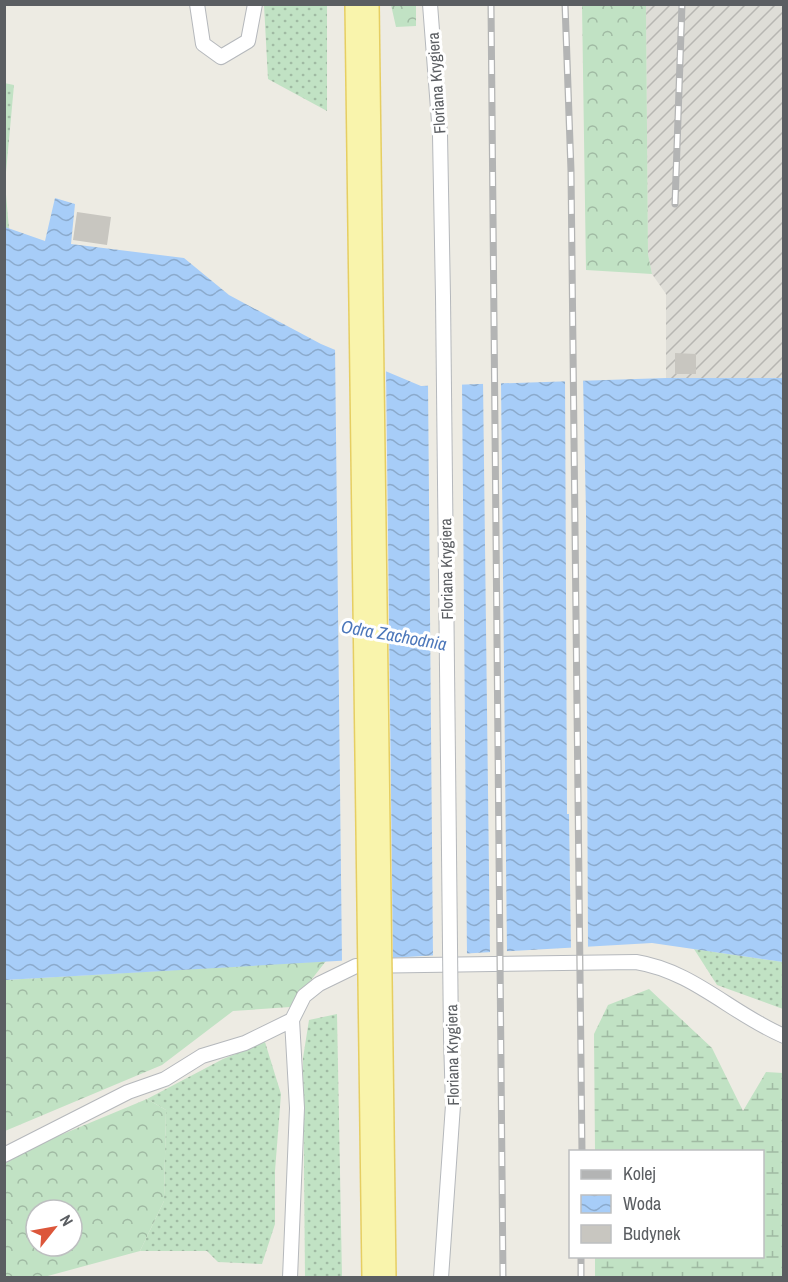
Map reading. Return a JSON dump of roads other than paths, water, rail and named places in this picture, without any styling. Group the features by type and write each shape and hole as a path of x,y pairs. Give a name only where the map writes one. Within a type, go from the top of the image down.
{"main road":[{"path":"362,4 378,1278"}],"lane":[{"path":"197,4 203,44 221,57 248,41 255,4"},
{"name":"Floriana Krygiera","path":"430,4 440,135 453,1115 441,1278"},
{"path":"290,1278 297,1108 292,1020 304,996 319,984 356,966 621,962 653,965 680,975 710,992 755,1023 783,1036"},
{"path":"4,1155 128,1092 165,1079 202,1056 245,1043 292,1020"}],"water":[{"name":"Odra Zachodnia","path":"55,198 75,204 71,244 184,258 229,295 321,344 421,386 666,378 783,378 783,962 652,943 5,980 5,227 45,241"}],"railway":[{"path":"491,4 503,1278"},
{"path":"565,4 571,171 582,1150"},
{"path":"675,204 682,4"},
{"path":"581,1258 581,1278"}]}
